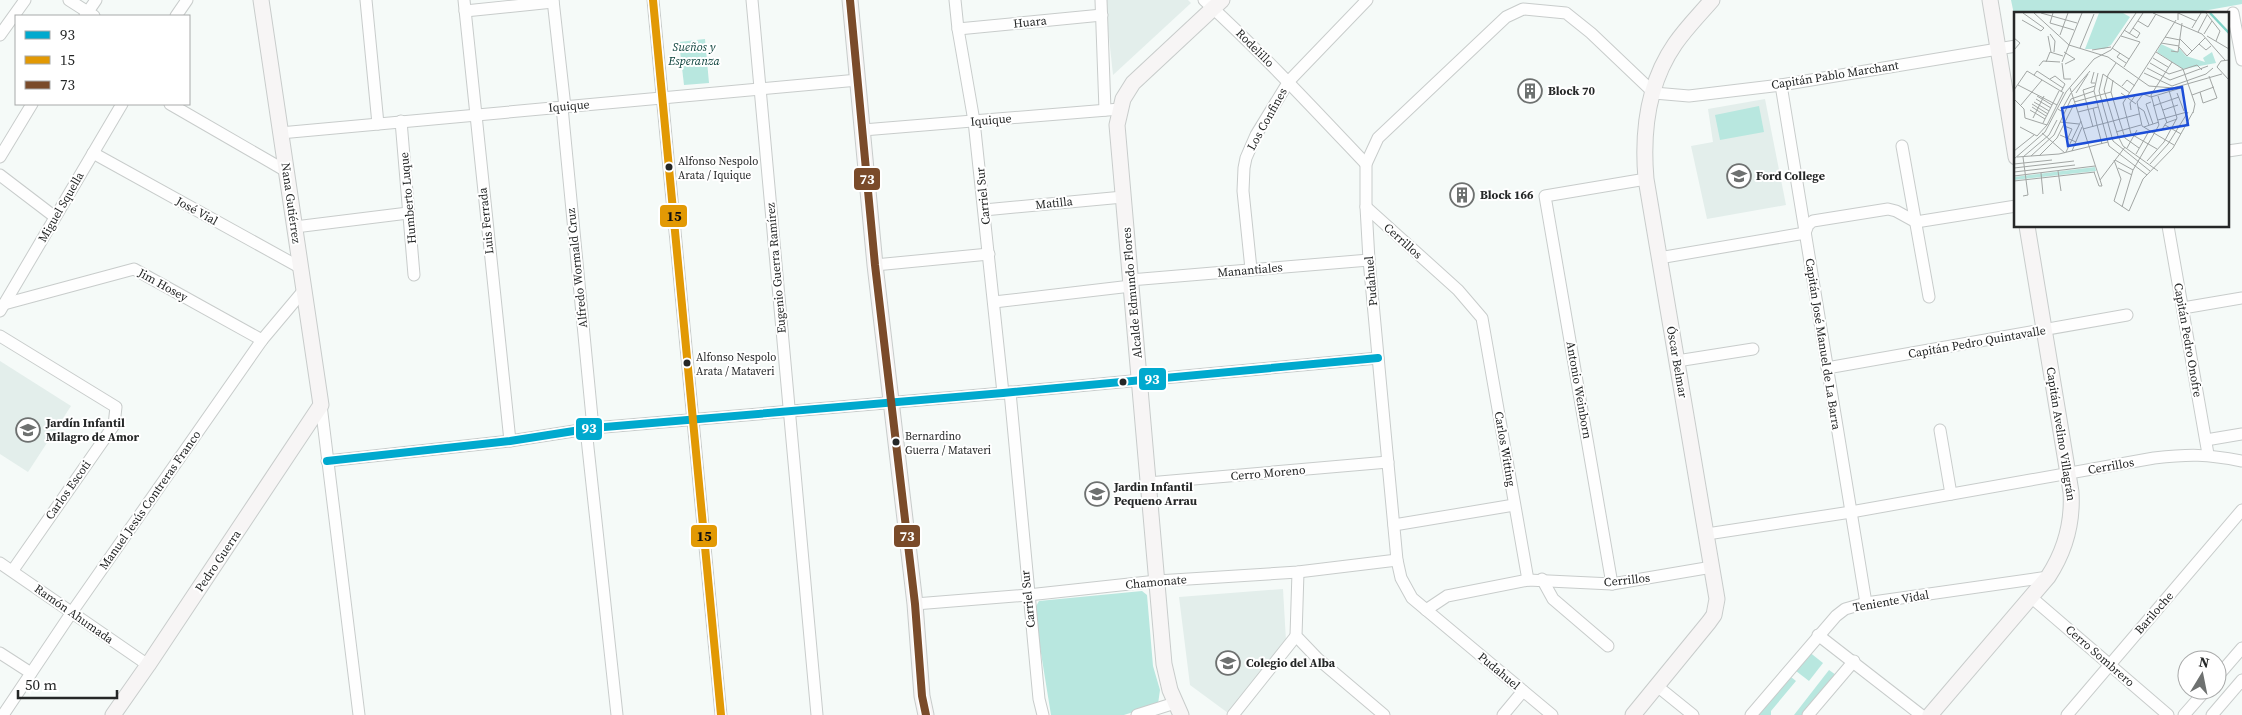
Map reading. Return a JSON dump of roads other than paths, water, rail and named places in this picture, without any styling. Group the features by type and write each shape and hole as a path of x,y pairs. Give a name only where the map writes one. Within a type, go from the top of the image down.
{"street":[{"path":"0,34 25,0"},
{"path":"68,0 89,15 96,0"},
{"path":"177,15 187,0"},
{"name":"Nana Gutiérrez","path":"261,0 321,405"},
{"path":"366,0 378,124"},
{"path":"654,0 722,715"},
{"name":"Eugenio Guerra Ramírez","path":"752,0 817,715"},
{"path":"850,0 875,265 915,604 922,696 926,715"},
{"name":"Carriel Sur","path":"955,0 958,29 974,121 994,302 1007,393 1039,699 1043,715"},
{"path":"1100,0 1112,109"},
{"name":"Los Confines","path":"1251,270 1243,191 1244,168 1256,135 1289,81 1367,0"},
{"name":"Óscar Belmar","path":"1633,715 1714,615 1717,599 1646,179 1644,137 1648,113 1660,73 1674,45 1712,0"},
{"path":"1990,0 2014,145"},
{"path":"465,5 553,1"},
{"name":"Alfredo Wormald Cruz","path":"553,1 617,715"},
{"name":"Rodelillo","path":"1213,3 1226,19 1289,81 1366,164"},
{"name":"Alcalde Edmundo Flores","path":"1178,709 1165,670 1117,133 1112,109 1133,83 1213,3"},
{"name":"Luis Ferrada","path":"465,5 510,441"},
{"name":"Pudahuel","path":"1552,715 1412,598 1405,588 1397,560 1378,358 1366,207 1366,164 1378,138 1506,17 1523,9 1566,13 1591,33 1654,93"},
{"path":"2234,12 2242,60"},
{"name":"Huara","path":"958,29 1102,15"},
{"name":"Capitán Pablo Marchant","path":"1654,93 1690,96 1781,85 2014,46"},
{"name":"Iquique","path":"280,132 858,80"},
{"name":"Capitán José Manuel de La Barra","path":"1781,85 1866,603"},
{"path":"0,157 31,105"},
{"name":"Miguel Squella","path":"1,305 121,105"},
{"path":"172,105 286,171"},
{"name":"Iquique","path":"863,130 1112,109"},
{"name":"Humberto Luque","path":"401,121 414,274"},
{"path":"1902,146 1929,297"},
{"name":"José Vial","path":"93,153 301,268"},
{"path":"0,175 55,217"},
{"name":"Antonio Weinborn","path":"1612,584 1545,196 1646,179"},
{"name":"Matilla","path":"984,210 1123,197"},
{"path":"1659,258 1805,234 1808,225 1813,221 1888,209 1896,211 1916,222 2014,206"},
{"name":"Cerrillos","path":"1366,207 1458,290 1482,318"},
{"path":"294,227 408,213"},
{"name":"Capitán Avelino Villagrán","path":"1930,715 2048,578 2060,557 2070,524 2072,503 2068,474 2027,228"},
{"name":"Capitán Pedro Onofre","path":"2168,228 2208,454"},
{"path":"875,265 989,254"},
{"name":"Manantiales","path":"994,302 1131,283 1370,260"},
{"name":"Jim Hosey","path":"1,305 134,269 262,340"},
{"name":"Manuel Jesús Contreras Franco","path":"3,715 72,612 262,340 304,290"},
{"path":"2183,308 2242,298"},
{"name":"Capitán Pedro Quintavalle","path":"1827,368 2127,315"},
{"name":"Carlos Witting","path":"1482,318 1528,580"},
{"name":"Carlos Escoti","path":"0,336 116,408 114,425 13,570"},
{"path":"1677,361 1753,349"},
{"path":"327,461 510,441 590,429 1007,393 1378,358"},
{"path":"321,405 359,715"},
{"name":"Pedro Guerra","path":"113,715 148,666 321,405"},
{"path":"1940,430 1951,494"},
{"path":"2206,440 2242,434"},
{"name":"Cerrillos","path":"1706,534 1851,512 2154,458 2208,454 2242,461"},
{"name":"Cerro Moreno","path":"1148,483 1388,462"},
{"path":"1394,525 1514,505"},
{"name":"Bariloche","path":"2067,715 2242,510"},
{"name":"Chamonate","path":"915,604 1028,595 1157,581 1298,572 1397,560"},
{"name":"Ramón Ahumada","path":"0,563 13,570 148,666"},
{"name":"Cerrillos","path":"1426,610 1448,596 1528,580 1542,579 1612,584 1712,567"},
{"path":"1233,715 1296,636 1298,572"},
{"name":"Teniente Vidal","path":"1751,715 1818,635 1845,610 1866,603 2048,578"},
{"path":"1542,579 1553,598 1608,646"},
{"name":"Cerro Sombrero","path":"2032,598 2168,715"},
{"path":"1818,635 1854,660 1922,715"},
{"path":"1296,636 1318,659 1384,715"},
{"path":"2227,665 2242,648"},
{"path":"0,653 31,673"},
{"path":"1808,715 1854,660"},
{"path":"2212,715 2242,680"},
{"path":"1657,686 1693,715"},
{"path":"1503,715 1523,691"},
{"path":"2184,715 2197,700"},
{"path":"1137,715 1178,709"}],"place":[{"name":"Block 70","path":"1530,91"},
{"name":"Alfonso Nespolo Arata / Iquique","path":"669,167"},
{"name":"Ford College","path":"1739,176"},
{"name":"Block 166","path":"1462,195"},
{"name":"Alfonso Nespolo Arata / Mataveri","path":"687,363"},
{"name":"Jardín Infantil Milagro de Amor","path":"28,430"},
{"name":"Bernardino Guerra / Mataveri","path":"896,442"},
{"name":"Jardin Infantil Pequeno Arrau","path":"1097,494"},
{"name":"Colegio del Alba","path":"1228,663"}],"park label":[{"name":"Sueños y Esperanza","path":"694,54"}]}
